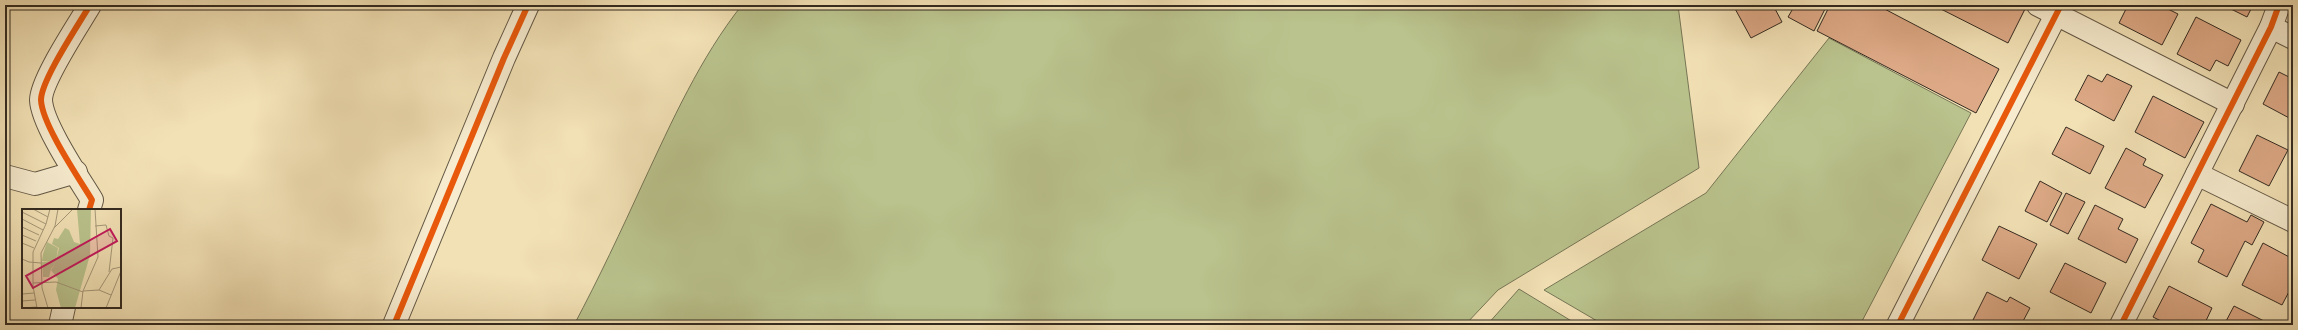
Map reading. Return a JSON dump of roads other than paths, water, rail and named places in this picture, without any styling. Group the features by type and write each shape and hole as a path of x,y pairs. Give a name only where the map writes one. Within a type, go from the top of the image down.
{"street":[{"path":"89,209 92,200 44,116 41,99 49,76 90,5"},
{"path":"394,325 504,58 528,5"},
{"path":"2125,324 2197,174 2271,27 2279,5"},
{"path":"1898,325 2052,8 2233,104"},
{"path":"2271,27 2293,38"},
{"path":"5,176 35,184 76,172"},
{"path":"2197,174 2293,221"},
{"path":"60,325 64,308"}]}
